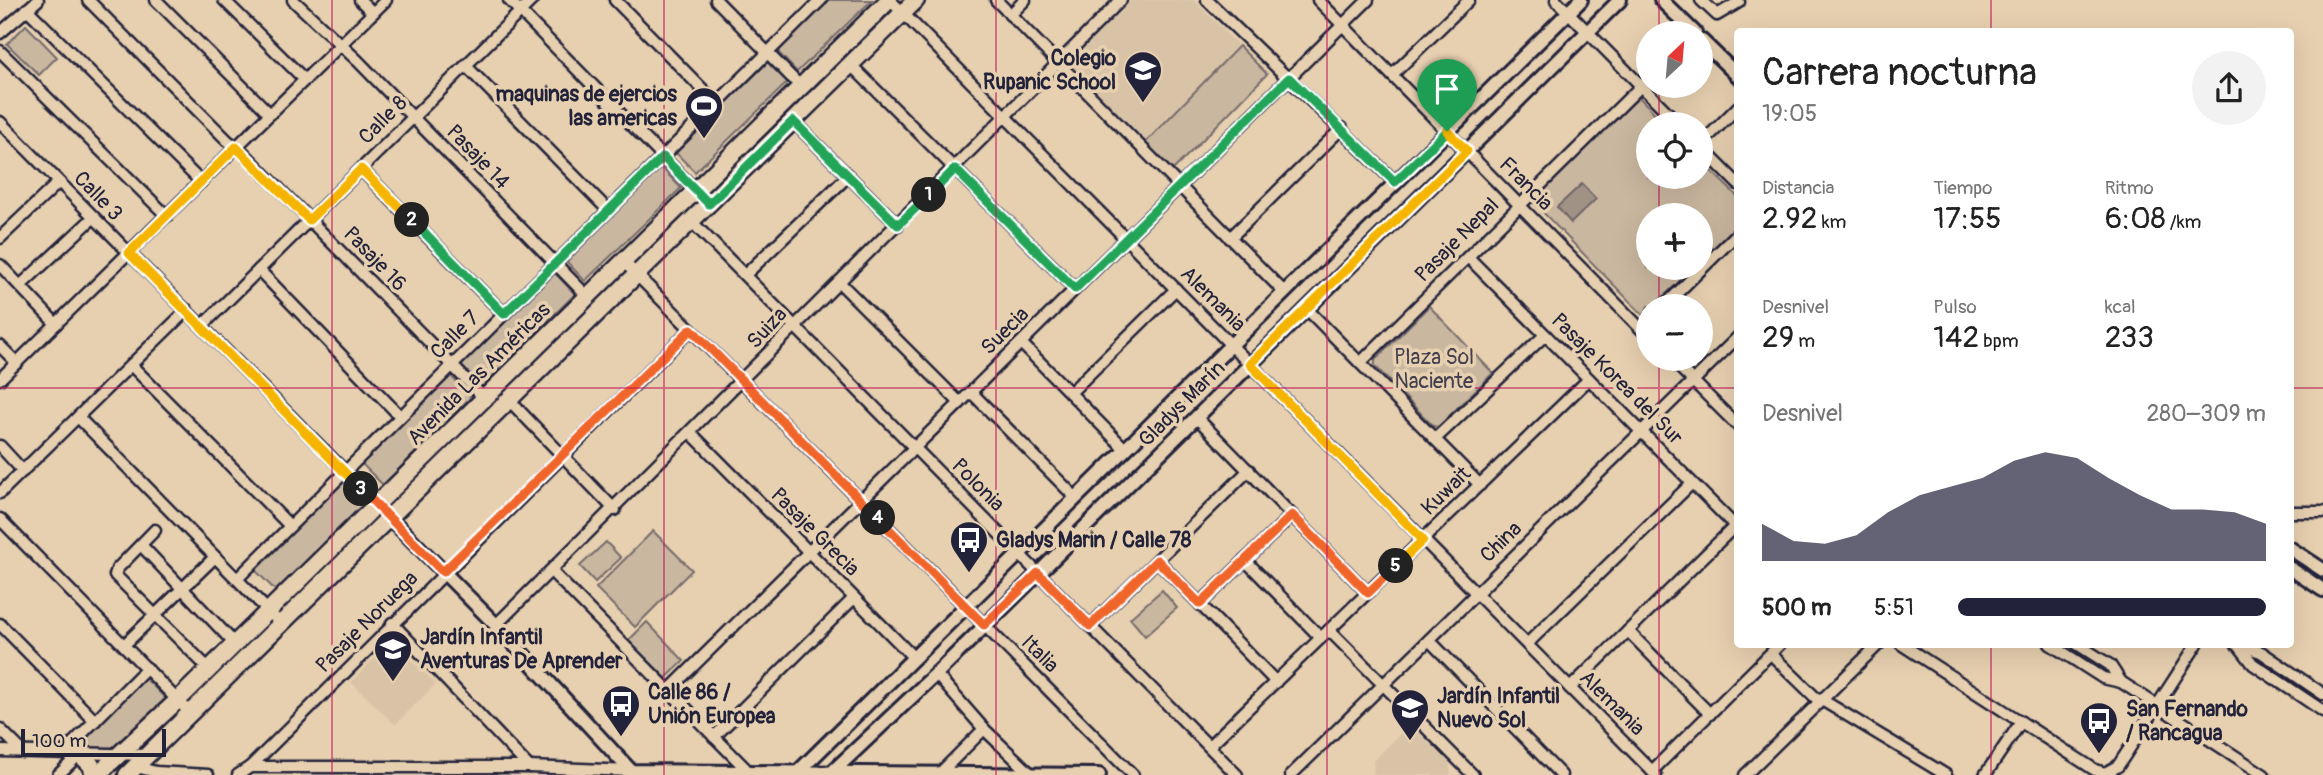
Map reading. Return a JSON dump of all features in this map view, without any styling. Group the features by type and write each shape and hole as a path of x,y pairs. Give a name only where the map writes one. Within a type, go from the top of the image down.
{"main road":[{"name":"Avenida Las Américas","path":"95,775 178,700 890,0"},
{"name":"Avenida Las Américas","path":"129,772 916,0"},
{"path":"72,754 91,765 95,775"}],"street":[{"path":"0,33 38,0"},
{"name":"Pasaje 16","path":"88,0 484,398"},
{"path":"156,0 270,114"},
{"path":"224,0 305,80"},
{"name":"Pasaje 14","path":"293,0 413,117 588,297"},
{"path":"360,0 373,13"},
{"path":"0,379 386,0"},
{"path":"509,0 709,204"},
{"name":"Calle 8","path":"202,326 532,0"},
{"path":"615,0 716,103"},
{"path":"716,0 801,87"},
{"name":"Calle 7","path":"237,579 821,0"},
{"name":"Alemania","path":"890,0 1654,773"},
{"path":"996,0 1284,292"},
{"path":"1010,15 1025,0"},
{"name":"Suiza","path":"496,625 743,382 794,326 955,169 1121,0"},
{"path":"1207,0 1395,182"},
{"name":"Francia","path":"1318,0 1636,319"},
{"name":"Suecia","path":"668,690 1368,0"},
{"path":"1392,75 1469,0"},
{"path":"1556,0 1636,81"},
{"name":"Gladys Marín","path":"795,774 1581,0"},
{"name":"Gladys Marín","path":"831,774 936,674 1620,0"},
{"path":"1661,0 1683,21"},
{"path":"1701,0 1717,15 1739,2"},
{"path":"27,9 201,182"},
{"path":"0,51 167,216"},
{"path":"1713,52 1734,72"},
{"path":"850,65 1075,289"},
{"path":"466,66 608,210"},
{"name":"Pasaje Nepal","path":"1360,363 1636,91"},
{"path":"1653,98 1667,112"},
{"path":"1713,133 1734,111"},
{"path":"793,121 898,225"},
{"name":"Calle 3","path":"0,122 377,505"},
{"path":"1230,238 1342,128"},
{"path":"1713,158 1734,180"},
{"path":"361,169 504,314"},
{"path":"745,275 848,176"},
{"path":"0,239 59,182"},
{"path":"20,286 93,218"},
{"name":"Polonia","path":"691,221 1237,775"},
{"path":"1676,294 1734,237"},
{"name":"Pasaje Korea del Sur","path":"1468,257 1734,526"},
{"name":"Italia","path":"624,261 1133,775"},
{"path":"0,265 56,324"},
{"path":"259,270 400,416"},
{"path":"839,282 960,403"},
{"path":"1070,393 1175,289"},
{"path":"1307,309 1480,485"},
{"path":"0,493 187,310"},
{"name":"Pasaje Noruega","path":"238,775 250,767 443,572 691,329"},
{"path":"1435,439 1545,335"},
{"name":"China","path":"1291,775 1734,341"},
{"path":"1021,343 1125,449"},
{"path":"0,346 17,363"},
{"path":"131,365 290,526"},
{"path":"1683,371 1734,422"},
{"name":"Kuwait","path":"1209,746 1589,379"},
{"path":"971,392 1075,497"},
{"path":"509,400 615,510"},
{"path":"78,417 281,624"},
{"path":"1196,417 1368,593"},
{"name":"Pasaje Grecia","path":"691,433 913,657"},
{"path":"0,446 23,471"},
{"path":"1090,626 1249,470"},
{"path":"1527,644 1692,483"},
{"path":"377,505 496,625 631,773"},
{"path":"2294,512 2323,512"},
{"path":"1200,604 1292,515"},
{"path":"0,519 191,713"},
{"path":"155,530 117,569 115,575 209,669"},
{"path":"1570,688 1734,530"},
{"path":"141,545 235,644"},
{"path":"2294,550 2323,570"},
{"path":"124,645 215,556"},
{"path":"1157,560 1276,682"},
{"path":"1245,560 1321,638"},
{"path":"551,571 749,772"},
{"path":"2294,571 2323,590"},
{"path":"714,737 854,598"},
{"path":"0,624 95,721"},
{"path":"392,624 529,767"},
{"path":"1329,630 1473,775"},
{"path":"1628,631 1710,714"},
{"path":"1429,640 1561,775"},
{"path":"1654,773 1776,648"},
{"path":"1745,775 1875,648"},
{"path":"1907,648 2105,774 2118,766 2194,648"},
{"path":"2056,648 2103,678 2121,682 2264,775"},
{"path":"2083,648 2110,665 2121,682"},
{"path":"2240,648 2253,664 2323,711"},
{"path":"2248,648 2261,652 2323,694"},
{"path":"1770,654 1821,701 1946,775"},
{"path":"58,775 95,721 146,668"},
{"path":"936,674 984,729 1030,774"},
{"path":"1986,775 2021,722"},
{"path":"0,729 23,752"},
{"path":"940,773 984,729"},
{"path":"0,751 149,755"},
{"path":"120,754 129,772 208,775"},
{"path":"250,767 529,767 631,773 1099,775"}],"shaded area":[{"name":"Colegio Rupanic School","path":"1132,0 1194,0 1239,46 1144,143 1064,64"},
{"path":"1582,184 1596,199 1571,223 1557,207"},
{"name":"Jardín Infantil Aventuras De Aprender","path":"391,641 436,684 395,725 351,682"},
{"name":"Jardín Infantil Nuevo Sol","path":"1410,724 1449,762 1451,775 1374,775 1373,761"}],"green space":[{"path":"827,0 872,0 797,72 776,50"},
{"path":"26,25 57,57 39,75 7,44"},
{"path":"1239,46 1267,74 1172,171 1144,144"},
{"path":"769,57 791,79 695,172 673,150"},
{"path":"1640,98 1653,112 1636,112 1636,189 1713,189 1713,173 1734,193 1734,228 1713,248 1713,203 1636,203 1636,280 1681,280 1666,294 1636,294 1636,308 1532,201"},
{"path":"660,166 681,188 585,281 564,259"},
{"path":"551,269 575,294 482,387 458,364"},
{"name":"Plaza Sol Naciente","path":"1429,306 1493,373 1438,427 1433,426 1375,366 1375,360"},
{"path":"449,374 471,397 383,485 361,463"},
{"path":"343,481 365,504 277,592 255,570"},
{"path":"653,531 692,570 635,627 596,588"},
{"path":"606,542 621,558 595,582 580,566"},
{"path":"1162,590 1177,608 1145,636 1130,618"},
{"path":"647,622 684,661 666,678 628,641"},
{"path":"144,677 167,700 116,750 71,750"}],"place":[{"name":"Colegio Rupanic School","path":"1143,104"},
{"name":"maquinas de ejercios las americas","path":"704,140"},
{"name":"Gladys Marin / Calle 78","path":"969,574"},
{"name":"Jardín Infantil Aventuras De Aprender","path":"393,683"},
{"name":"Calle 86 / Unión Europea","path":"621,738"},
{"name":"Jardín Infantil Nuevo Sol","path":"1410,742"},
{"name":"San Fernando / Rancagua","path":"2099,755"}],"route":[{"path":"1289,78 1395,182 1447,131 1467,151 1250,364 1423,540 1368,593 1292,515 1200,604 1157,560 1090,626 1038,573 984,625 691,329 443,572 129,253 236,147 309,220 361,169 504,314 663,157 709,204 793,121 898,225 955,169 1075,289 1289,78"}]}
